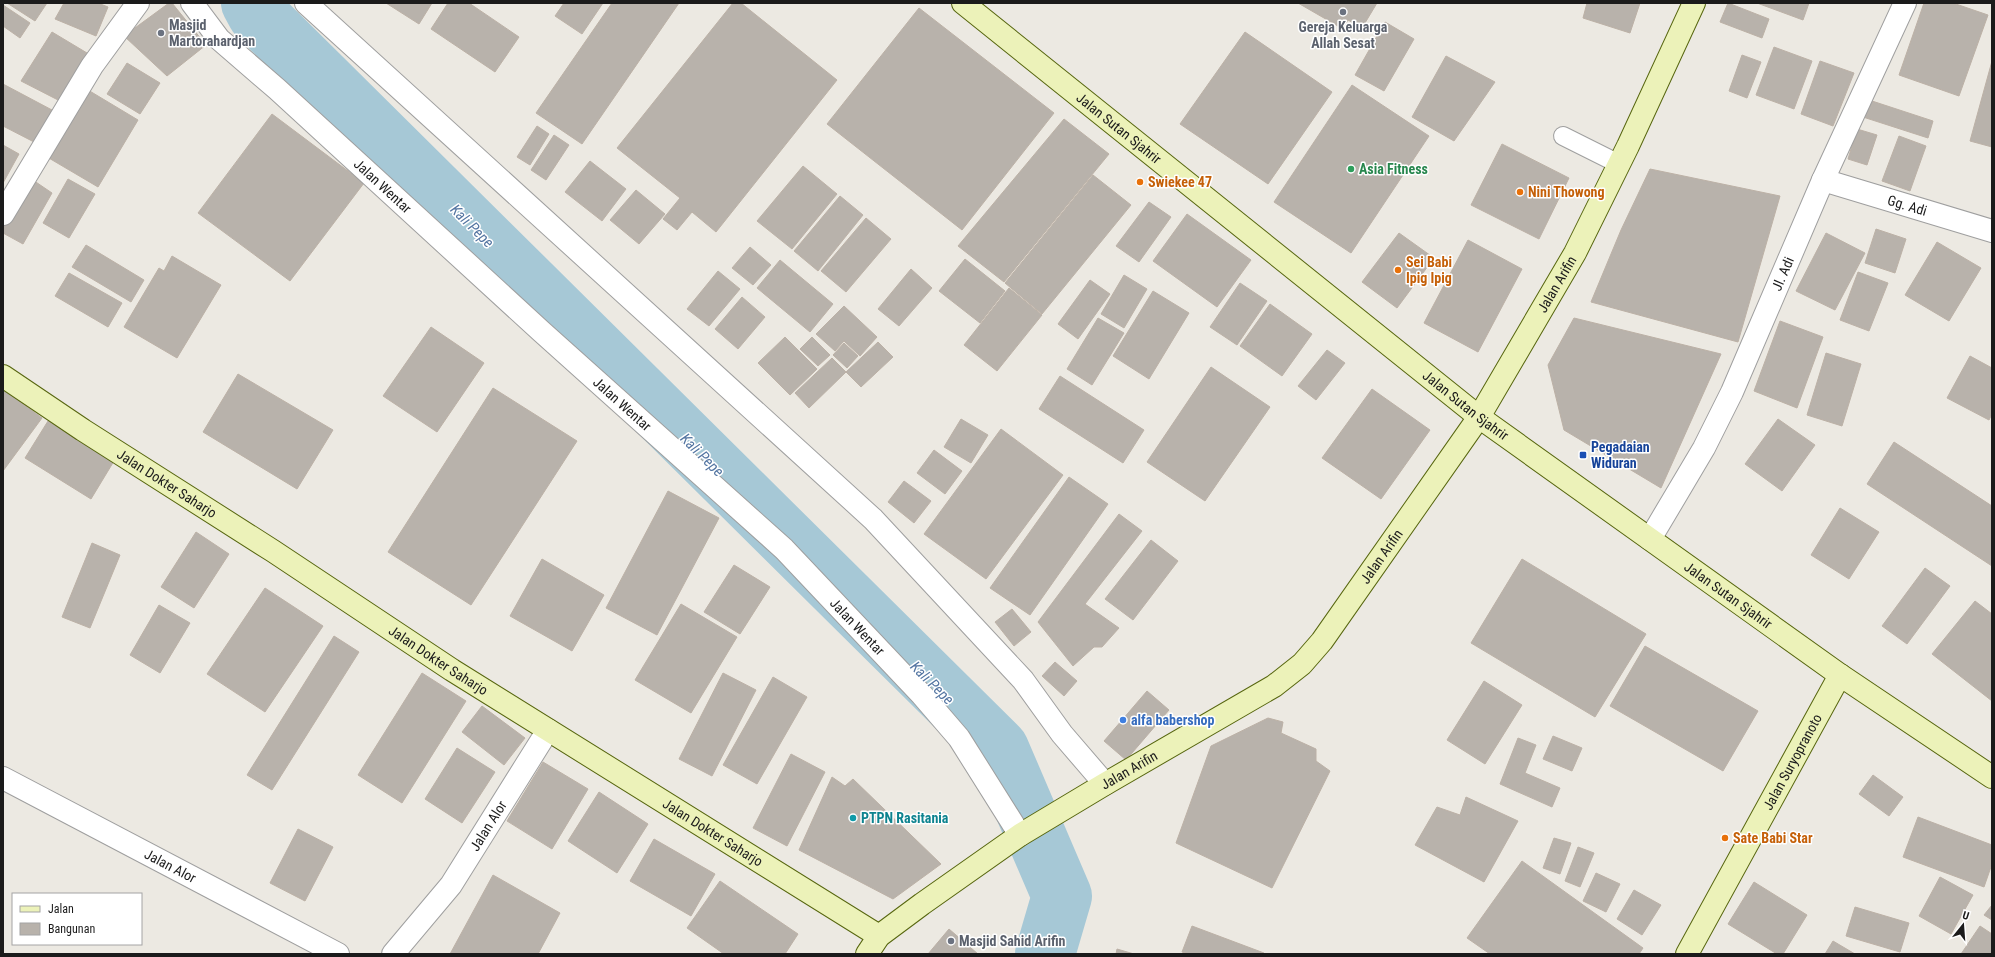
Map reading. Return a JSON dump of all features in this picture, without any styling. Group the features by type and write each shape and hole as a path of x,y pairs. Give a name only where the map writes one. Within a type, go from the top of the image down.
{"main road":[{"name":"Jalan Sutan Sjahrir","path":"963,3 1479,417 1840,675 1992,777"},
{"name":"Jalan Arifin","path":"866,954 879,936 1025,832 1102,785 1274,686 1302,664 1322,641 1479,417 1575,253 1619,164 1694,3"},
{"name":"Jalan Dokter Saharjo","path":"3,376 83,430 274,552 452,670 879,936"},
{"name":"Jalan Suryopranoto","path":"1687,954 1840,675"}],"street":[{"path":"3,214 92,66 138,3"},
{"name":"Jalan Wentar","path":"192,3 219,39 277,89 542,332 784,549 922,695 959,738 1025,832"},
{"path":"306,3 873,519 1023,680 1062,734 1102,785"},
{"name":"Jl. Adi","path":"1650,539 1704,448 1732,392 1823,180 1905,3"},
{"name":"Gg. Adi","path":"1823,180 1992,231"},
{"name":"Jalan Alor","path":"393,954 451,885 548,730"},
{"name":"Jalan Alor","path":"3,778 338,954"}],"lane":[{"path":"1563,136 1619,164"}],"building":[{"path":"7,3 47,3 35,21"},
{"path":"64,3 98,3 108,7 96,36 55,19"},
{"path":"169,3 172,3 206,45 167,76 124,36"},
{"path":"386,3 432,3 419,24"},
{"path":"448,3 469,3 519,37 495,72 431,29"},
{"path":"564,3 603,3 582,34 555,16"},
{"path":"612,3 679,3 582,144 536,113"},
{"path":"733,3 741,3 837,80 716,232 692,212 677,230 663,219 680,198 617,148"},
{"name":"Gereja Keluarga Allah Sesat","path":"1298,3 1377,3 1362,28 1348,20 1343,29"},
{"path":"1587,3 1640,3 1630,33 1583,18"},
{"path":"1728,3 1769,19 1762,38 1720,22"},
{"path":"1757,3 1809,3 1803,20"},
{"path":"1924,3 1953,3 1988,15 1959,96 1899,75"},
{"path":"3,5 30,23 20,38 3,26"},
{"path":"919,8 1054,113 962,230 827,124"},
{"path":"1385,22 1414,39 1384,91 1355,75"},
{"path":"52,32 87,53 60,101 21,81"},
{"path":"1245,32 1332,92 1268,184 1180,124"},
{"path":"1774,47 1812,61 1794,109 1756,95"},
{"path":"1742,55 1761,62 1747,98 1729,91"},
{"path":"1446,56 1495,82 1454,141 1412,117"},
{"path":"1820,61 1854,73 1833,126 1801,114"},
{"path":"1992,61 1992,147 1970,141"},
{"path":"127,63 160,83 140,114 107,94"},
{"path":"3,84 52,110 36,143 3,126"},
{"name":"Asia Fitness","path":"1352,85 1429,136 1351,253 1274,202"},
{"path":"83,87 138,120 98,187 42,154"},
{"path":"1869,100 1933,121 1928,138 1863,117"},
{"path":"272,114 364,183 290,281 198,213"},
{"path":"1064,119 1109,154 1004,282 958,246"},
{"path":"537,126 549,134 530,165 517,157"},
{"path":"1857,129 1877,135 1867,165 1848,159"},
{"path":"554,135 569,145 546,180 531,170"},
{"path":"1899,136 1926,146 1910,191 1882,181"},
{"name":"Nini Thowong","path":"1502,144 1569,178 1539,239 1471,205"},
{"path":"3,145 19,154 3,183"},
{"path":"590,161 626,189 602,221 565,192"},
{"path":"803,166 837,194 792,249 757,221"},
{"path":"1650,169 1780,196 1738,342 1591,302 1621,230"},
{"path":"1093,175 1131,205 1042,314 1005,283"},
{"path":"27,176 52,193 23,244 3,233 3,216"},
{"path":"68,179 95,194 69,238 43,223"},
{"path":"636,190 665,214 639,244 610,220"},
{"path":"840,196 863,215 818,271 794,251"},
{"path":"1149,202 1171,217 1139,262 1116,246"},
{"path":"1187,214 1251,260 1217,307 1153,261"},
{"path":"866,218 891,239 846,292 821,271"},
{"path":"1876,229 1906,239 1895,273 1865,263"},
{"name":"Sei Babi Ipig Ipig","path":"1399,233 1434,258 1397,308 1362,282"},
{"path":"1826,233 1865,253 1835,310 1796,291"},
{"path":"1468,240 1522,269 1478,352 1424,323"},
{"path":"1937,242 1981,268 1949,321 1905,295"},
{"path":"86,245 144,280 131,302 72,267"},
{"path":"750,247 771,265 753,285 732,268"},
{"path":"172,256 221,285 177,358 124,327 159,268 164,271"},
{"path":"965,259 1005,291 980,323 939,291"},
{"path":"780,260 833,304 810,332 757,288"},
{"path":"911,269 932,288 899,326 878,309"},
{"path":"718,271 740,289 709,326 687,309"},
{"path":"1858,272 1888,283 1869,331 1840,320"},
{"path":"69,273 122,303 108,327 55,296"},
{"path":"1124,275 1147,289 1124,328 1101,314"},
{"path":"1090,280 1110,294 1078,339 1058,324"},
{"path":"1240,283 1267,301 1237,345 1210,327"},
{"path":"1009,288 1042,315 997,371 964,345"},
{"path":"1153,291 1189,313 1149,379 1113,356"},
{"path":"742,297 765,317 738,349 715,329"},
{"path":"1270,304 1312,334 1282,376 1240,346"},
{"path":"844,306 877,337 860,356 844,341 835,351 816,334"},
{"path":"1098,318 1124,333 1092,385 1067,369"},
{"path":"1574,318 1721,354 1661,488 1564,430 1548,365"},
{"path":"1780,321 1823,337 1797,408 1754,391"},
{"path":"431,327 484,363 437,432 383,396"},
{"path":"785,337 817,369 790,395 758,363"},
{"path":"812,337 830,355 818,366 800,349"},
{"path":"878,342 893,357 861,387 846,372"},
{"path":"844,343 858,356 847,368 833,355"},
{"path":"1327,350 1345,363 1316,400 1298,386"},
{"path":"1826,353 1861,364 1842,426 1807,415"},
{"path":"1970,356 1992,368 1992,414 1989,420 1947,398"},
{"path":"832,358 846,372 809,408 795,393"},
{"path":"1211,367 1270,407 1205,501 1147,462"},
{"path":"238,374 333,430 297,489 203,432"},
{"path":"1060,376 1144,430 1123,463 1039,409"},
{"path":"493,388 577,441 471,605 388,552"},
{"path":"3,389 42,418 3,471"},
{"path":"1372,389 1430,430 1381,499 1322,458"},
{"path":"961,419 988,435 971,463 944,447"},
{"path":"1778,419 1815,445 1782,491 1745,464"},
{"path":"48,421 114,461 91,499 25,458"},
{"path":"1001,429 1063,475 986,579 924,534"},
{"path":"1894,442 1992,506 1992,566 1867,484"},
{"path":"934,450 962,471 945,494 917,473"},
{"path":"1069,477 1108,504 1030,615 990,588"},
{"path":"904,481 931,501 914,523 888,502"},
{"path":"668,491 719,518 657,635 606,608"},
{"path":"1840,508 1879,532 1849,579 1811,555"},
{"path":"1119,514 1142,531 1085,604 1119,628 1102,647 1094,647 1073,666 1038,622"},
{"path":"196,532 229,554 194,608 161,587"},
{"path":"1151,540 1178,561 1133,620 1105,599"},
{"path":"92,543 120,555 90,628 62,617"},
{"path":"542,559 604,595 572,651 510,616"},
{"path":"1522,559 1646,634 1595,717 1471,643"},
{"path":"734,565 770,587 740,634 704,612"},
{"path":"1925,568 1950,586 1907,644 1882,626"},
{"path":"265,588 323,626 265,712 207,674"},
{"path":"1975,601 1992,614 1992,701 1932,654"},
{"path":"681,604 737,637 691,713 635,680"},
{"path":"159,605 190,623 160,673 130,655"},
{"path":"1012,609 1031,632 1014,646 995,622"},
{"path":"334,636 359,652 272,790 247,775"},
{"path":"1645,646 1758,711 1723,771 1610,706"},
{"path":"1055,662 1077,681 1064,696 1042,676"},
{"path":"422,673 466,701 402,803 358,775"},
{"path":"723,673 756,690 712,776 679,759"},
{"path":"773,677 807,697 757,784 723,765"},
{"path":"1484,681 1522,705 1485,764 1447,740"},
{"path":"1147,691 1169,710 1126,760 1104,741"},
{"path":"482,706 525,738 504,765 462,732"},
{"path":"1268,718 1283,722 1281,733 1316,749 1316,761 1330,771 1272,888 1176,843 1211,746"},
{"path":"1553,736 1582,748 1572,771 1543,759"},
{"path":"1518,738 1536,745 1525,773 1560,788 1552,807 1500,784"},
{"path":"457,748 495,772 462,823 425,799"},
{"path":"791,754 825,772 787,846 753,828"},
{"path":"543,762 588,789 552,849 507,821"},
{"path":"1873,775 1903,797 1889,816 1859,794"},
{"name":"PTPN Rasitania","path":"832,777 845,786 853,779 941,864 893,899 799,850"},
{"path":"599,792 648,824 617,873 568,841"},
{"path":"1466,797 1518,821 1484,882 1415,845 1437,807 1460,815"},
{"path":"1918,817 1992,845 1992,864 1984,887 1903,857"},
{"path":"298,829 333,847 305,901 270,883"},
{"path":"1554,838 1571,843 1560,874 1543,868"},
{"path":"654,839 715,874 691,916 630,881"},
{"path":"1578,847 1594,853 1580,887 1565,881"},
{"path":"1522,861 1643,948 1639,954 1490,954 1467,938"},
{"path":"1596,873 1620,884 1606,912 1583,901"},
{"path":"493,875 560,913 538,954 450,954"},
{"path":"1940,877 1973,895 1951,934 1919,916"},
{"path":"720,881 798,934 785,954 724,954 687,928"},
{"path":"1754,882 1807,915 1783,954 1777,954 1728,924"},
{"path":"1634,890 1661,905 1642,935 1617,919"},
{"path":"1992,905 1992,920 1984,915"},
{"path":"1855,907 1909,923 1900,952 1846,936"},
{"path":"1192,926 1264,953 1189,954 1182,952"},
{"path":"1980,926 1992,934 1992,954 1961,954"},
{"name":"Masjid Sahid Arifin","path":"949,929 978,954 928,954"},
{"path":"1833,941 1855,954 1825,954"},
{"path":"1117,949 1134,954 1116,954"}],"waterway":[{"name":"Kali Pepe","path":"251,3 257,14 999,749 1062,896 1045,954"}],"place":[{"name":"Gereja Keluarga Allah Sesat","path":"1343,12"},
{"name":"Masjid Martorahardjan","path":"161,33"},
{"name":"Asia Fitness","path":"1351,169"},
{"name":"Swiekee 47","path":"1140,182"},
{"name":"Nini Thowong","path":"1520,192"},
{"name":"Sei Babi Ipig Ipig","path":"1398,270"},
{"name":"Pegadaian Widuran","path":"1583,455"},
{"name":"alfa babershop","path":"1123,720"},
{"name":"PTPN Rasitania","path":"853,818"},
{"name":"Sate Babi Star","path":"1725,838"},
{"name":"Masjid Sahid Arifin","path":"951,941"}]}
